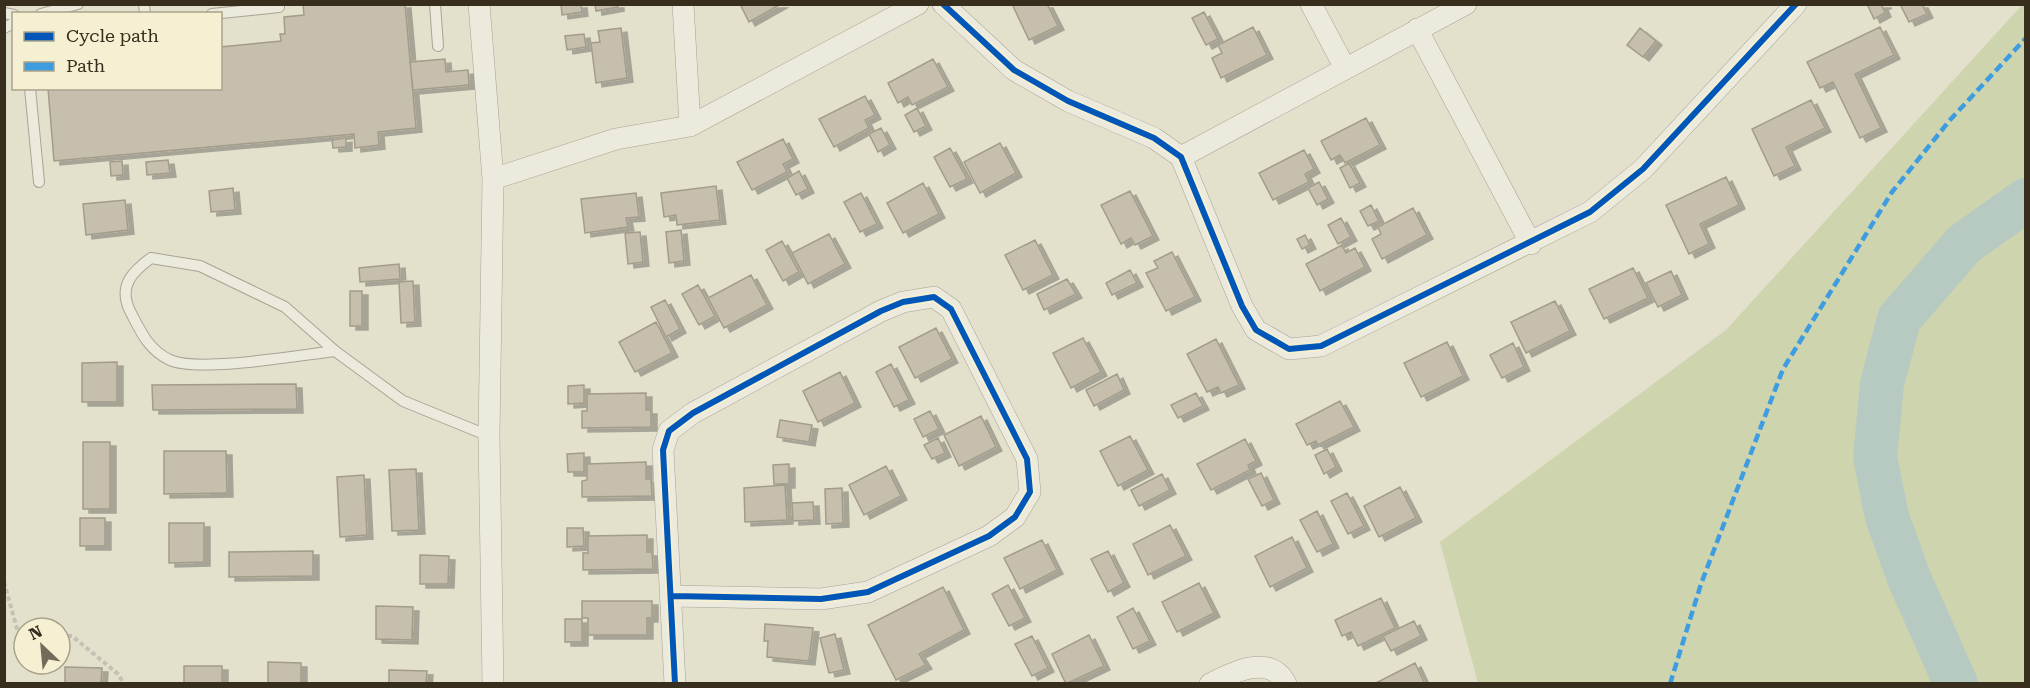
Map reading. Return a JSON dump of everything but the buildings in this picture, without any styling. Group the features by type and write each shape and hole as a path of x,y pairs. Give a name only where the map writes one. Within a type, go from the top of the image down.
{"street":[{"path":"479,4 493,179 489,436 493,684"},
{"path":"683,4 690,126"},
{"path":"493,179 616,139 690,126 918,4"},
{"path":"943,4 1014,70 1068,101 1154,138 1181,157 1242,306 1256,330 1288,349 1321,346 1590,212 1643,169 1796,4"},
{"path":"1311,4 1345,68"},
{"path":"1181,157 1466,4"},
{"path":"1417,29 1531,243"},
{"path":"673,596 821,599 868,592 989,536 1015,517 1030,492 1027,459 951,309 934,297 903,302 881,311 693,413 669,431 663,450 673,596 675,684"},
{"path":"1210,684 1244,668 1264,666 1283,678 1287,684"}],"lane":[{"path":"48,12 78,4"},
{"path":"222,12 279,7 279,4"},
{"path":"435,4 438,46"},
{"path":"30,90 39,182"},
{"path":"335,351 210,365 170,361 145,341 127,305 124,290 133,271 151,258 200,266 285,308 335,351 403,401 489,436"}],"path":[{"path":"4,582 13,616"},
{"path":"72,636 118,674 124,684"}],"green space":[{"path":"2022,5 2026,5 2025,683 1478,683 1440,542 1726,330"}],"waterway":[{"path":"1956,684 1909,578 1887,517 1875,457 1882,384 1899,319 1964,244 2026,200"}],"marked path":[{"path":"1670,684 1701,584 1783,369 1892,192 1950,120 2026,38"}],"cycle path":[{"path":"943,4 1014,70 1068,101 1154,138 1181,157 1242,306 1256,330 1289,349 1321,346 1590,212 1643,169 1796,4"},
{"path":"673,596 821,599 868,592 989,536 1015,517 1030,492 1027,459 951,309 934,297 903,302 881,311 693,413 669,431 663,450 675,684"}]}
